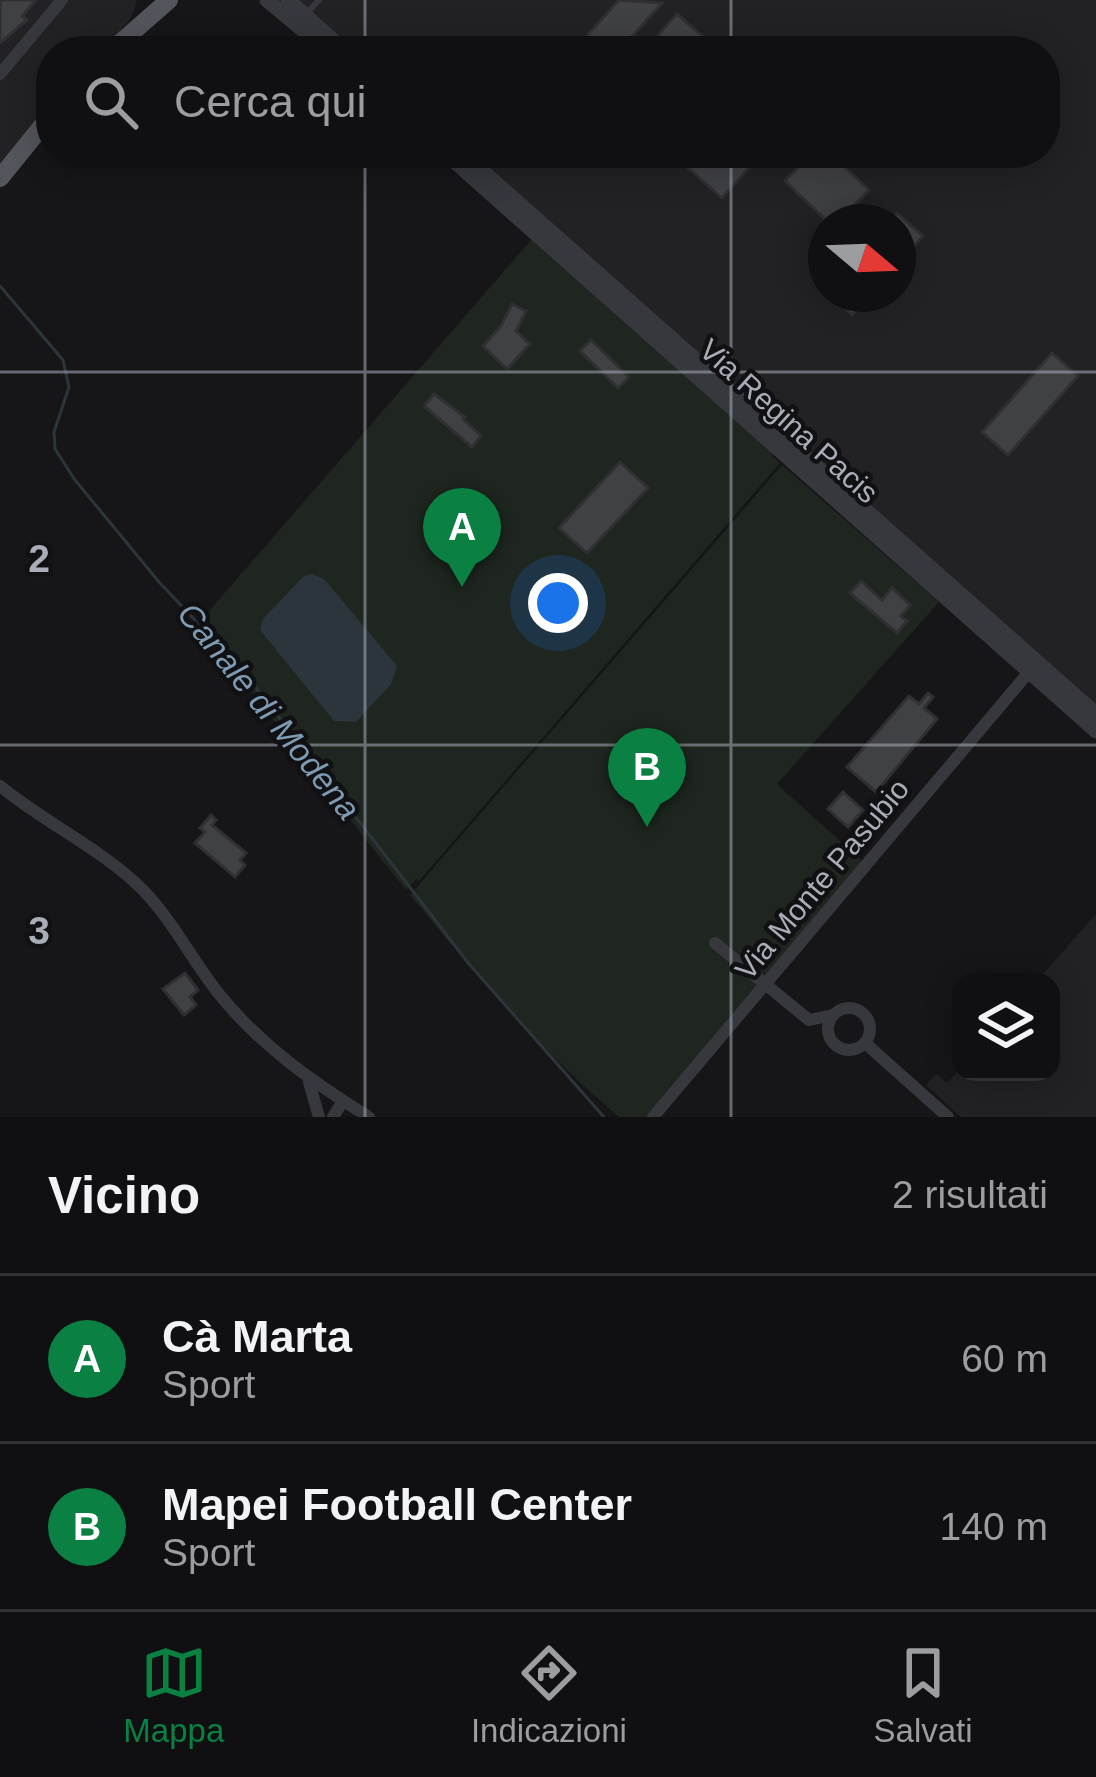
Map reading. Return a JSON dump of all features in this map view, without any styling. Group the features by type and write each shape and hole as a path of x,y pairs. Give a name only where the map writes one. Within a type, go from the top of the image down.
{"main road":[{"path":"121,36 140,0"},
{"path":"127,36 169,0"},
{"path":"0,178 36,134"}],"street":[{"path":"0,74 62,0"},
{"path":"277,2 305,16 328,36"},
{"path":"277,2 312,36"},
{"name":"Via Regina Pacis","path":"462,168 1096,731"},
{"name":"Via Regina Pacis","path":"479,168 1096,714"},
{"name":"Via Monte Pasubio","path":"652,1117 1029,672"},
{"path":"0,786 142,889 171,922 224,1000 305,1076 369,1117"},
{"path":"716,943 809,1020 845,1007 864,1014 870,1032 865,1043 852,1050 837,1047 827,1028 833,1015"},
{"path":"865,1043 948,1117"},
{"path":"305,1076 314,1090 319,1117"},
{"path":"333,1117 343,1100"}],"lane":[{"path":"305,16 319,0"},
{"path":"717,393 726,391 809,464 817,465"}],"shaded area":[{"path":"0,0 137,0 131,18 116,36 36,36 36,129 0,173"},
{"path":"296,0 1096,0 1096,708 486,168 1060,168 1060,36 337,36"},
{"path":"531,240 557,250 764,429 773,457 780,463 419,881 406,890 196,626"},
{"path":"782,465 939,602 777,784 871,869 660,1117 619,1117 510,1011 410,895"},
{"path":"304,576 324,579 397,666 391,684 356,722 334,721 260,630 263,619"},
{"path":"1096,914 1096,1117 961,1117 926,1085 936,1074 947,1083 952,1078 1060,1081 1060,973 1044,973"}],"building":[{"path":"0,0 36,0 22,16 27,20 0,43"},
{"path":"619,0 662,3 632,36 587,36"},
{"path":"677,14 702,36 657,36"},
{"path":"688,168 749,168 722,198"},
{"path":"797,168 846,168 869,190 855,204 809,204 785,181"},
{"path":"512,304 526,311 516,331 530,344 507,369 483,346"},
{"path":"591,340 629,377 618,388 580,351"},
{"path":"1052,353 1078,376 1008,455 982,432"},
{"path":"434,394 481,436 472,447 424,406"},
{"path":"620,462 648,488 587,553 559,528"},
{"path":"861,581 882,600 892,588 910,605 901,616 907,621 897,633 850,593"},
{"path":"928,693 933,697 924,708 937,719 876,792 847,767 909,696 919,704"},
{"path":"843,792 863,810 848,827 828,809"},
{"path":"211,815 216,820 212,825 246,853 240,860 245,865 235,877 195,843"},
{"path":"185,973 198,990 190,997 196,1005 184,1015 163,989"}],"waterway":[{"name":"Canale di Modena","path":"0,286 63,360 69,387 54,432 55,449 75,480 159,582 244,672 469,964 604,1117"}],"place":[{"name":"Cà Marta","path":"462,587"},
{"name":"Mapei Football Center","path":"647,827"}]}
